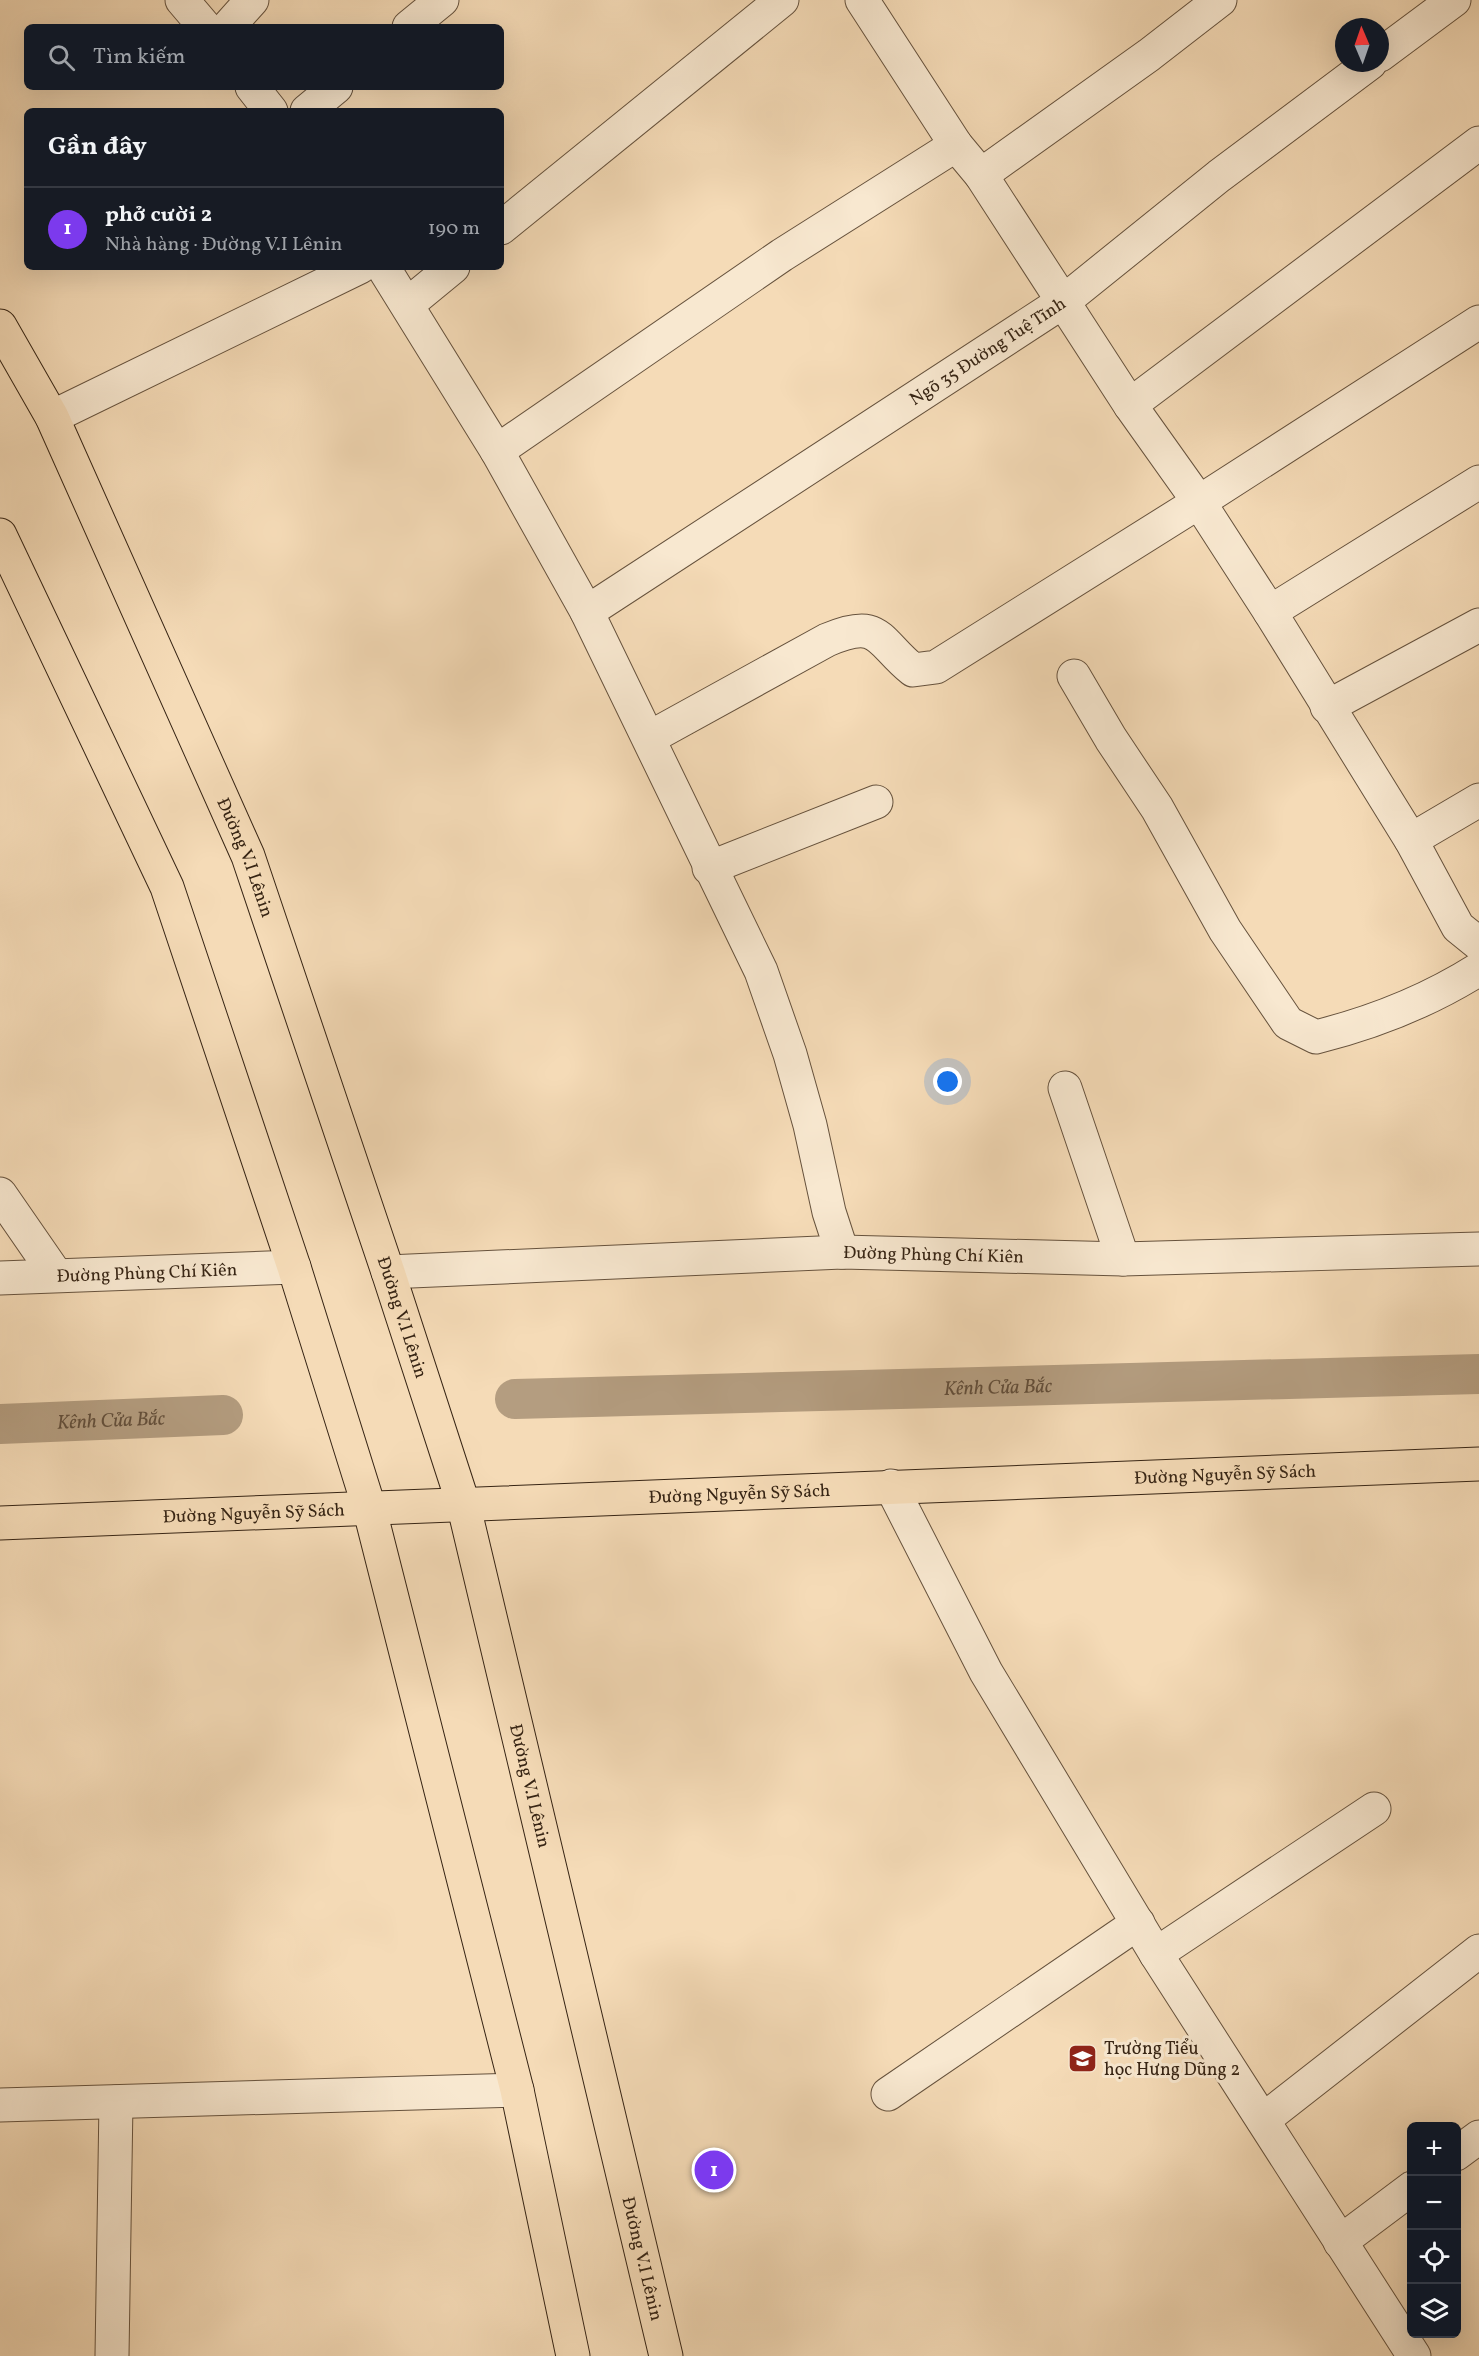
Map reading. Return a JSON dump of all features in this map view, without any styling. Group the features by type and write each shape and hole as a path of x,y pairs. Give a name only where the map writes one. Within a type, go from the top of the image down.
{"main road":[{"name":"Đường V.I Lênin","path":"0,326 52,417 248,856 388,1272 463,1503 666,2356"},
{"path":"0,535 167,886 294,1267 369,1507 517,2090 573,2356"},
{"name":"Đường Nguyễn Sỹ Sách","path":"0,1523 1479,1464"}],"street":[{"path":"182,0 202,24"},
{"path":"231,24 252,0"},
{"path":"413,24 442,0"},
{"path":"504,226 782,0"},
{"path":"862,0 956,145 981,175 1130,405 1199,502 1270,612 1411,840 1458,927 1479,944"},
{"path":"981,175 1149,55 1220,0"},
{"path":"1389,48 1454,0"},
{"name":"Ngõ 35 Đường Tuệ Tĩnh","path":"587,612 1064,300 1220,176 1358,72"},
{"path":"254,90 269,108"},
{"path":"311,108 332,90"},
{"path":"1130,405 1479,143"},
{"path":"497,451 782,255 956,145"},
{"path":"52,417 354,270"},
{"path":"385,270 497,451 587,612 709,868 761,971 790,1054 810,1125 829,1212 842,1252"},
{"path":"408,304 449,270"},
{"path":"649,738 827,640 852,629 879,635 914,670 936,667 1479,322"},
{"path":"1270,612 1479,482"},
{"path":"1327,707 1479,625"},
{"path":"1074,676 1111,740 1157,808 1225,930 1288,1023 1316,1037 1347,1029 1454,985 1479,969"},
{"path":"1411,840 1479,800"},
{"path":"709,868 876,802"},
{"path":"1065,1088 1122,1259"},
{"path":"0,1194 56,1275"},
{"name":"Đường Phùng Chí Kiên","path":"388,1272 842,1252 1122,1259 1479,1249"},
{"name":"Đường Phùng Chí Kiên","path":"0,1278 294,1267"},
{"path":"891,1486 986,1672 1156,1954 1414,2356"},
{"path":"1156,1954 1374,1809"},
{"path":"888,2094 1138,1923"},
{"path":"1263,2120 1479,1951"},
{"path":"0,2105 517,2090"},
{"path":"112,2356 116,2102"},
{"path":"1461,2150 1479,2137"},
{"path":"1340,2242 1407,2192"}],"waterway":[{"name":"Kênh Cửa Bắc","path":"515,1399 1479,1374"},
{"name":"Kênh Cửa Bắc","path":"0,1424 223,1415"}],"place":[{"name":"Trường Tiểu học Hưng Dũng 2","path":"1083,2058"},
{"name":"phở cười 2","path":"714,2170"}]}
